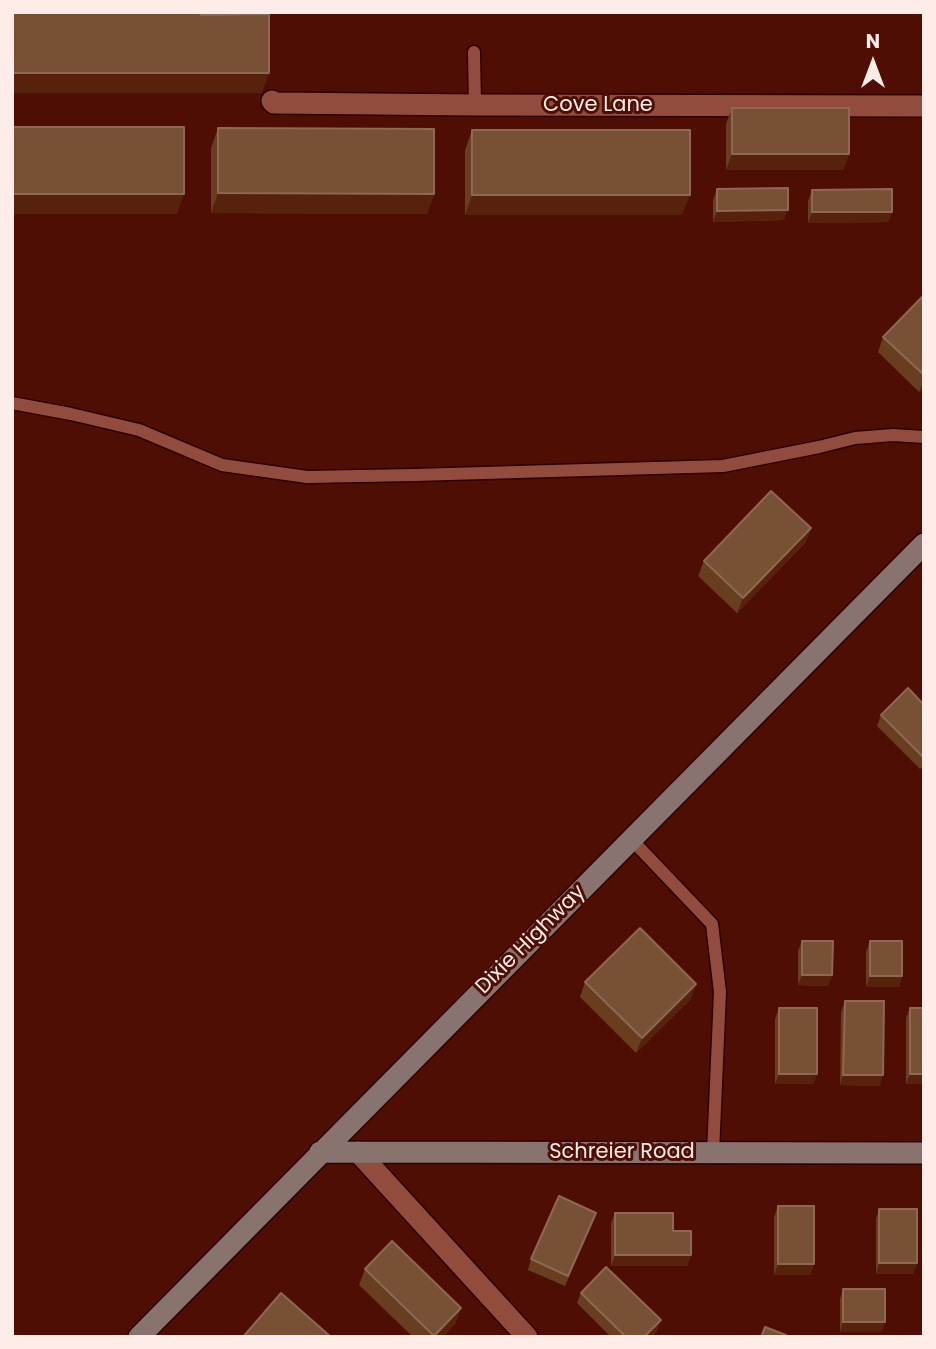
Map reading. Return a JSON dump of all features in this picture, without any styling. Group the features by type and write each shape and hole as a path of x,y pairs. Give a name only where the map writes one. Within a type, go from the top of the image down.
{"main road":[{"name":"Dixie Highway","path":"139,1337 924,544"},
{"name":"Schreier Road","path":"320,1152 924,1153"}],"street":[{"name":"Cove Lane","path":"272,101 475,105 924,106"},
{"path":"358,1152 527,1337"}],"lane":[{"path":"474,52 475,105"},
{"path":"12,403 139,430 222,465 307,477 723,466 855,438 893,435 924,437"},
{"path":"631,839 712,924 720,992 713,1153"}],"building":[{"path":"12,12 269,14 269,73 12,73"},
{"path":"732,108 849,108 849,154 732,154"},
{"path":"12,127 184,127 184,194 12,194"},
{"path":"218,128 434,129 434,194 218,193"},
{"path":"472,130 690,130 690,195 472,195"},
{"path":"788,188 788,210 717,211 717,189"},
{"path":"892,189 892,212 812,212 812,190"},
{"path":"924,295 924,375 883,337"},
{"path":"771,491 811,528 743,598 704,561"},
{"path":"908,688 924,705 924,758 881,715"},
{"path":"640,928 696,984 642,1038 585,982"},
{"path":"802,941 833,941 832,975 802,975"},
{"path":"870,941 902,941 902,976 870,976"},
{"path":"845,1001 884,1001 883,1075 843,1075"},
{"path":"779,1008 817,1008 817,1074 779,1074"},
{"path":"910,1008 924,1008 924,1074 910,1074"},
{"path":"559,1196 596,1213 568,1276 531,1259"},
{"path":"778,1206 814,1206 814,1264 778,1264"},
{"path":"879,1209 917,1209 917,1263 879,1263"},
{"path":"615,1213 673,1213 673,1231 691,1231 691,1255 615,1255"},
{"path":"392,1241 461,1308 434,1336 365,1269"},
{"path":"606,1267 661,1320 644,1337 626,1337 581,1293"},
{"path":"843,1289 885,1289 885,1322 843,1322"},
{"path":"281,1293 331,1337 243,1337"},
{"path":"765,1327 786,1335 761,1337"}]}
